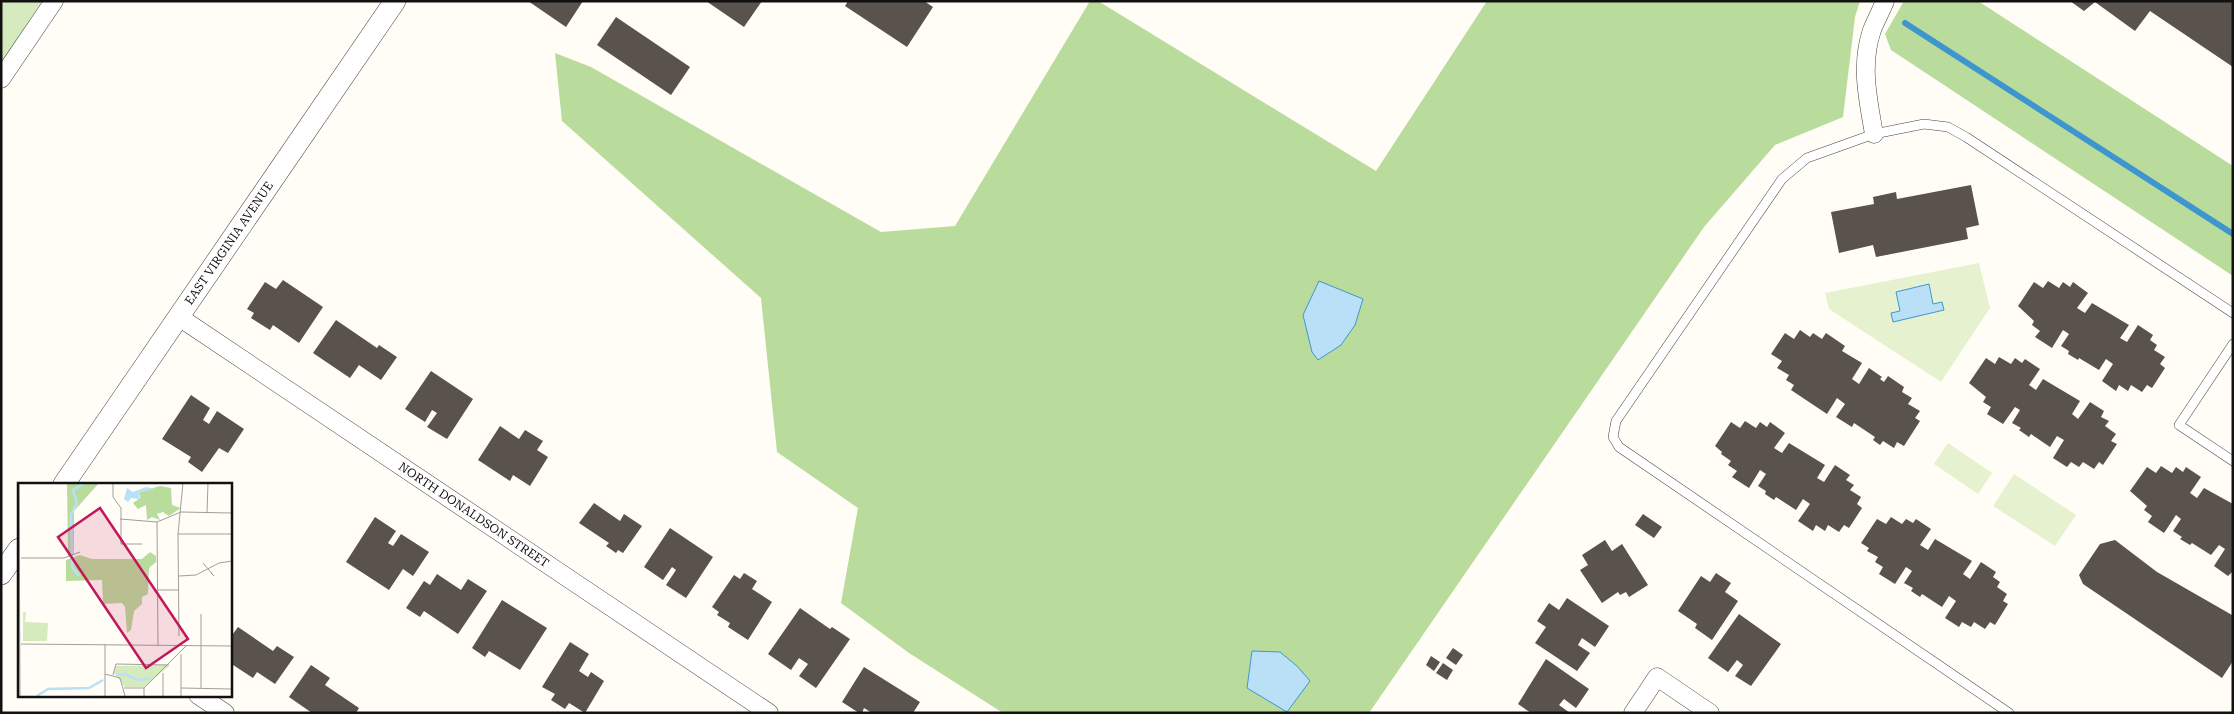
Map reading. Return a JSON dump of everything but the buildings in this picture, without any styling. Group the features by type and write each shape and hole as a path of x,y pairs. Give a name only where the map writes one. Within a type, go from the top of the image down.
{"street":[{"path":"1,79 54,1"},
{"name":"EAST VIRGINIA AVENUE","path":"65,483 395,1"},
{"path":"1874,134 1866,91 1865,62 1872,30 1885,1"},
{"name":"NORTH DONALDSON STREET","path":"179,317 769,713"},
{"path":"1,574 18,550"},
{"path":"1633,713 1657,678 1710,713"},
{"path":"200,696 225,713"}],"lane":[{"path":"2009,713 1619,447 1613,437 1616,421 1782,179 1807,158 1874,134 1924,124 1948,127 1966,137 2233,313"},
{"path":"2233,344 2179,425 2233,461"}],"green space":[{"path":"1,1 42,1 1,63"},
{"path":"1090,1 1098,1 1376,171 1487,1 1860,1 1855,17 1843,117 1775,145 1704,227 1369,713 1003,713 909,653 841,603 858,508 777,452 761,298 562,121 555,53 591,67 881,232 955,226"},
{"path":"1904,1 1978,1 2233,166 2233,276 1891,50 1885,34"},
{"path":"1979,263 1990,308 1941,382 1829,309 1825,293"},
{"path":"1948,443 1992,473 1978,494 1934,464"},
{"path":"2014,474 2076,515 2055,546 1993,506"}],"water":[{"path":"1319,281 1363,299 1355,325 1341,345 1318,360 1312,352 1303,315"},
{"path":"1929,284 1933,304 1942,302 1944,310 1893,322 1891,313 1900,311 1896,292"},
{"path":"1252,651 1280,652 1297,666 1310,681 1287,712 1247,688"}],"waterway":[{"path":"1905,23 2233,234"}]}
